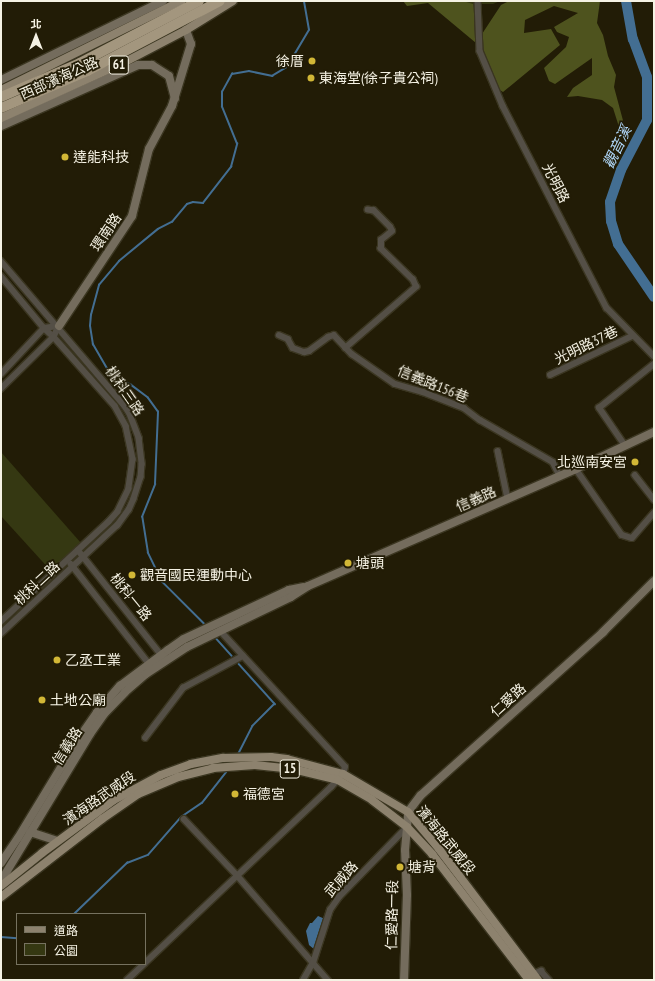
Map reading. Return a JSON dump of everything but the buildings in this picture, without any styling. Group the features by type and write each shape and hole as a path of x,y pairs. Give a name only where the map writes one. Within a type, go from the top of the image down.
{"highway":[{"name":"61","path":"1,97 80,63 199,1"},
{"name":"61","path":"1,108 87,71 220,1"}],"main road":[{"name":"西部濱海公路","path":"1,90 170,4 181,1"},
{"name":"西部濱海公路","path":"1,118 125,62 186,30 233,1"},
{"name":"濱海路武威段","path":"1,886 58,841 114,800 146,782 191,764 223,758 287,759 340,777 408,812 439,849 533,978"},
{"name":"濱海路武威段","path":"1,897 120,805 138,794 178,777 212,768 255,765 293,769 340,777 407,827 432,854 533,978"}],"street":[{"path":"1,80 163,1"},
{"name":"光明路","path":"478,1 480,51 503,106 607,308 632,336 654,356"},
{"name":"環南路","path":"1,389 54,337 59,326 132,216 149,149 175,98 191,44 186,30"},
{"path":"1,126 138,65 152,65 169,76 175,98"},
{"path":"345,348 416,287 413,280 381,249 381,240 392,231 390,227 374,211 368,210"},
{"name":"桃科三路","path":"1,261 59,326 116,395 130,414 141,451 141,477 129,510 118,524 73,567"},
{"name":"桃科三路","path":"1,276 44,328 54,337 115,406 126,426 133,459 129,489 118,512 68,561"},
{"path":"1,374 44,328 59,326"},
{"name":"信義路156巷","path":"279,335 288,339 293,348 304,352 309,351 332,335 335,336 345,348 367,366 395,384 423,392 464,408 480,420 553,462 560,476"},
{"name":"光明路37巷","path":"550,375 632,336"},
{"path":"644,346 654,349"},
{"path":"625,446 598,408 654,364"},
{"path":"1,378 6,384"},
{"name":"信義路","path":"1,863 18,838 66,756 90,721 120,686 164,657 203,634 291,597 308,586 576,469 625,446 652,436"},
{"path":"498,451 508,499"},
{"path":"576,469 622,535 632,538 654,513"},
{"path":"635,475 654,499"},
{"name":"桃科一路","path":"78,550 164,657"},
{"name":"桃科一路","path":"68,561 151,666"},
{"name":"桃科二路","path":"1,622 68,561"},
{"name":"桃科二路","path":"1,634 73,567"},
{"name":"仁愛路","path":"408,812 421,795 603,632 654,581"},
{"path":"146,961 340,777 345,767 243,656 216,629"},
{"path":"145,738 183,688 243,656"},
{"name":"信義路","path":"1,881 88,737 104,714 151,666"},
{"path":"407,827 408,812"},
{"path":"184,819 237,875 328,980"},
{"name":"仁愛路一段","path":"404,980 407,895 405,850 407,827"},
{"name":"武威路","path":"303,980 313,963 330,910 339,897 407,827"},
{"path":"30,832 58,841"},
{"path":"127,980 142,965"},
{"path":"533,978 540,971 550,980"}],"green space":[{"path":"403,1 463,1 476,5 476,43 428,3 407,6"},
{"path":"460,1 500,1 493,4 460,4"},
{"path":"509,1 600,1 597,23 603,35 608,56 616,75 614,87 628,139 625,146 613,108 602,100 578,96 567,97 573,88 592,75 592,58 555,84 549,81 544,68 566,47 569,37 557,32 554,27 578,13 554,6 525,20 524,33 551,29 560,45 503,92 498,89 483,51 482,34 501,5"},
{"path":"1,452 81,543 51,571 1,516"}],"water":[{"path":"318,916 325,919 315,950 309,945 306,931 310,923 312,923"}],"waterway":[{"path":"206,626 162,582 148,553 142,517 155,484 158,412 148,398 131,385 110,374 93,345 90,326 91,315 99,285 119,261 158,229 172,222 187,204 193,202 203,203 231,167 237,144 222,107 222,92 232,74 249,71 272,76 287,67 309,30 304,1"},
{"name":"觀音溪","path":"626,1 633,39 647,77 647,120 621,170 610,202 611,221 618,244 654,297"},
{"path":"215,637 232,656"},
{"path":"239,664 275,704 253,726 239,754"},
{"path":"75,913 127,863 148,855 181,817 202,803 226,772"},
{"path":"1,937 16,938"}],"place":[{"name":"徐厝","path":"312,61"},
{"name":"東海堂(徐子貴公祠)","path":"311,78"},
{"name":"達能科技","path":"65,157"},
{"name":"北巡南安宮","path":"635,462"},
{"name":"塘頭","path":"348,563"},
{"name":"觀音國民運動中心","path":"132,575"},
{"name":"乙丞工業","path":"57,660"},
{"name":"土地公廟","path":"42,700"},
{"name":"福德宮","path":"235,794"},
{"name":"塘背","path":"400,867"}]}
